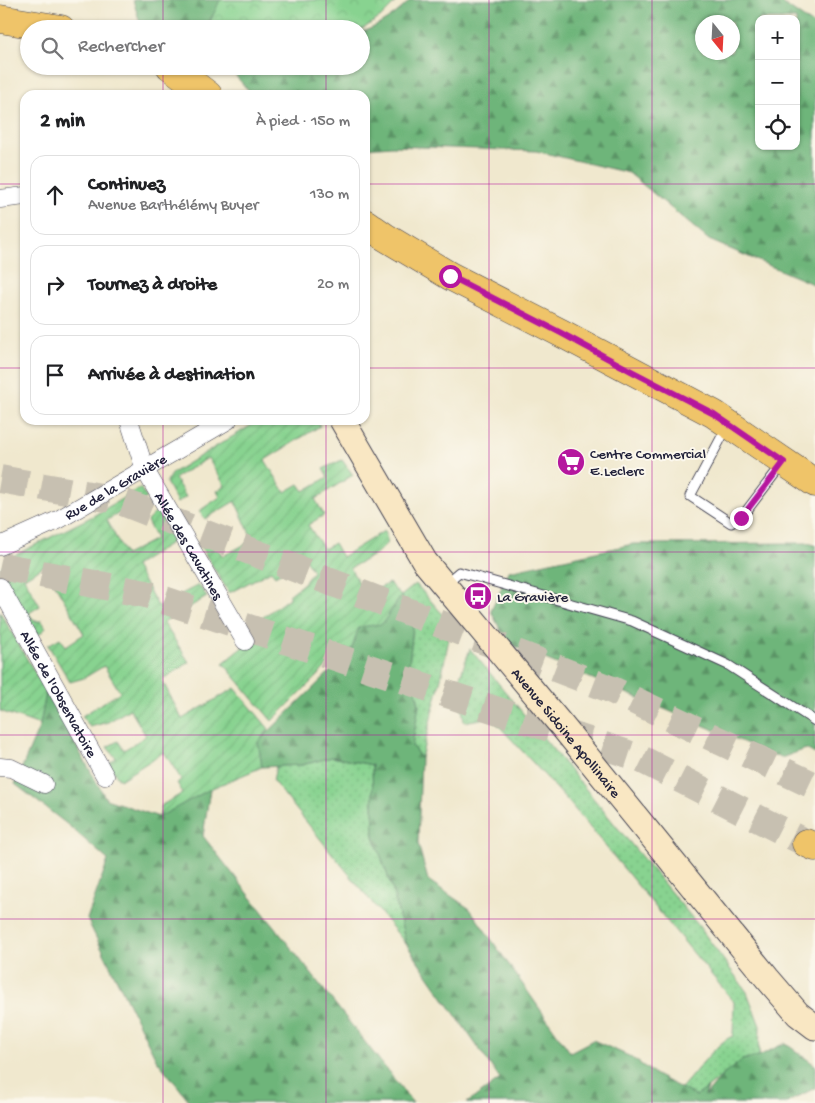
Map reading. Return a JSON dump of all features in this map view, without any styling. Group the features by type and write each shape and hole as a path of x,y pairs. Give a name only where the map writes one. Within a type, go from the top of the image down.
{"main road":[{"path":"0,19 20,22"},
{"path":"182,75 201,90"},
{"path":"370,226 450,276 714,414 815,483"},
{"name":"Avenue Sidoine Apollinaire","path":"345,425 425,562 767,978 798,1014 815,1027"}],"street":[{"path":"0,200 20,197"},
{"name":"Allée des Cavatines","path":"131,425 145,470 246,641"},
{"name":"Rue de la Gravière","path":"0,546 58,520 220,425"},
{"name":"Allée de l'Observatoire","path":"0,587 105,776"},
{"path":"0,767 11,768 44,784"}],"lane":[{"path":"728,424 690,496 731,523 741,518 784,462"},
{"path":"445,584 459,572 632,622 728,665 815,721"}],"green space":[{"path":"133,0 245,0 274,20 139,20"},
{"path":"220,0 398,0 381,17 370,24 370,20 211,20"},
{"path":"410,0 778,0 799,15 755,15 755,150 800,150 800,15 815,26 815,285 709,240 629,173 536,151 392,146 370,148 370,90 248,90 235,75 370,75 370,28 381,23"},
{"path":"252,425 320,425 265,460 285,492 299,484 304,491 328,477 323,469 342,460 353,475 315,499 324,515 308,525 324,549 334,543 342,557 384,531 388,542 376,554 350,568 366,595 389,583 401,596 382,624 359,627 351,651 344,649 272,721 223,663 266,628 262,618 289,598 289,595 304,583 313,571 305,559 275,576 271,571 229,593 201,547 211,540 223,556 253,540 235,501 205,519 199,511 220,497 217,491 225,486 208,458 175,479 186,497 177,503 166,482 172,473"},
{"path":"140,488 147,498 107,520 125,555 156,539 147,521 159,509 175,540 135,566 158,606 199,585 207,597 163,622 189,662 162,680 182,719 235,688 269,729 258,742 262,767 210,789 159,817 162,805 183,793 177,783 181,779 164,752 120,780 108,764 116,758 107,747 118,741 124,750 146,736 130,709 108,722 90,727 82,716 120,692 104,666 84,678 70,682 48,645 60,638 66,646 84,634 44,566 24,578 40,606 29,613 34,621 42,621 46,628 37,636 0,571 5,560 93,516"},
{"path":"807,543 815,545 815,754 806,749 781,758 507,643 491,611 509,571 633,544"},
{"path":"416,584 445,617 450,633 421,758 412,746 419,704 409,664 413,626 410,605 401,596"},
{"path":"401,596 410,605 413,626 409,664 419,704 412,746 421,758 418,843 428,880 470,909 570,1052 593,1040 631,1057 656,1075 696,1096 708,1088 705,1096 723,1075 742,1060 759,1056 785,1043 815,1065 815,1088 786,1103 467,1103 500,1079 406,944 393,891 374,836 372,765 332,757 302,765 262,767 258,742 351,651 359,626 382,624"},
{"path":"0,612 46,692 40,725 0,711"},
{"path":"470,649 698,925 747,992 760,1026 759,1056 742,1060 696,1097 681,1088 720,1044 733,1036 734,1002 568,801 491,717 464,722 458,682"},
{"path":"46,692 106,799 159,817 210,789 203,836 413,1103 191,1103 156,1059 87,919 108,860 68,825 15,784 40,725"},
{"path":"332,757 372,765 374,836 393,891 406,944 273,781 276,766 302,765"}],"tunnel":[{"path":"0,479 117,500 610,689 815,786"},
{"path":"0,566 146,594 637,757 806,843"}],"place":[{"name":"Centre Commercial E.Leclerc","path":"571,462"},
{"name":"La Gravière","path":"478,596"}],"route":[{"path":"450,276 714,414 784,462 741,518"}]}
